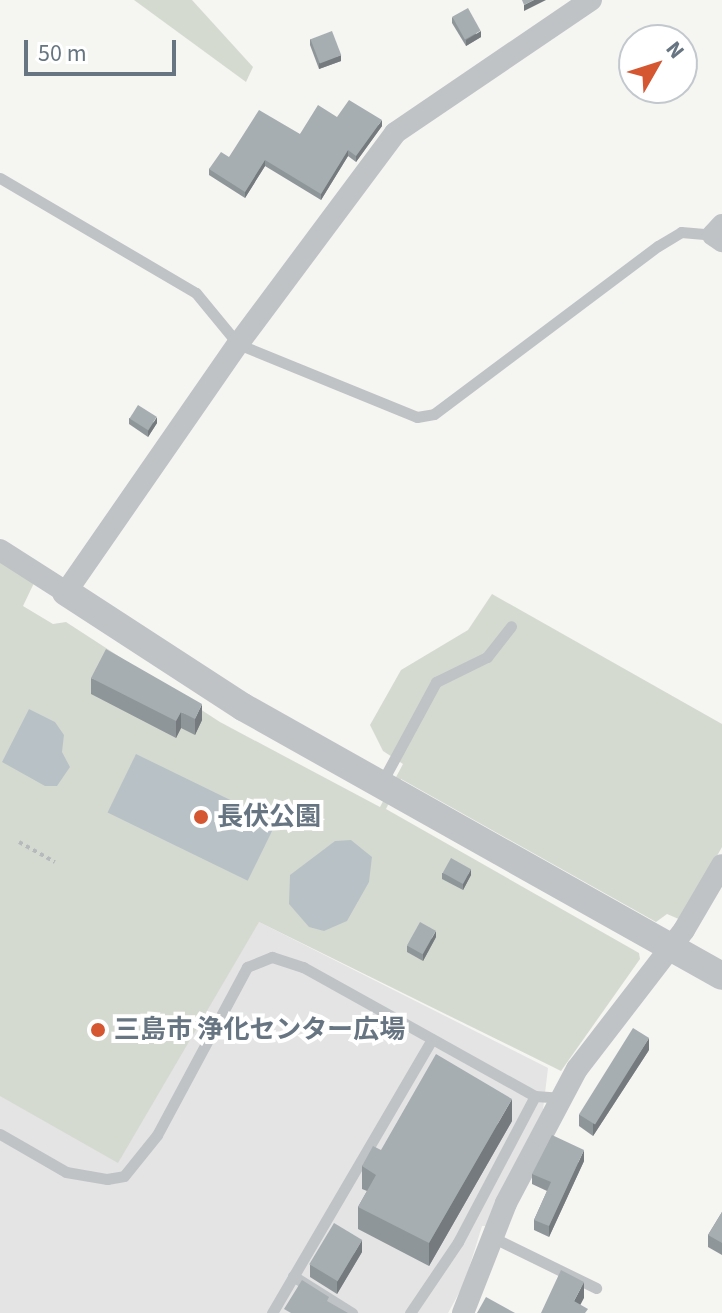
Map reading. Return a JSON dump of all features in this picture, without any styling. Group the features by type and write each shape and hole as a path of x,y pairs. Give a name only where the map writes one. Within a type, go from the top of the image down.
{"street":[{"path":"66,592 238,344 402,126 591,0"},
{"path":"0,550 243,707 382,782 722,976"},
{"path":"463,1313 514,1186 577,1069 671,946 722,865"}],"lane":[{"path":"0,178 196,293 238,344 417,417 429,415 681,232 719,234"},
{"path":"382,782 436,682 487,657 511,626"},
{"path":"0,1134 66,1172 107,1179 124,1176 157,1135 247,967 272,957 303,967 535,1096 562,1098"},
{"path":"272,1313 432,1039"},
{"path":"410,1313 458,1242 535,1096"},
{"path":"492,1237 596,1288"},
{"path":"293,1276 352,1313"}],"path":[{"path":"19,842 55,862"}],"shaded area":[{"path":"134,0 192,0 253,67 246,82"},
{"name":"長伏公園","path":"0,562 34,583 23,606 53,624 66,622 220,722 380,807 403,764 383,751 370,725 401,670 468,630 492,594 722,724 722,847 681,920 667,914 656,922 401,779 386,809 639,953 640,959 561,1071 259,922 118,1163 0,1096"},
{"path":"29,709 55,722 64,735 62,752 70,767 57,786 45,786 2,762"},
{"path":"136,754 276,822 248,881 108,812"},
{"path":"73,828 548,1068 541,1126 488,1226 482,1226 464,1284 448,1313 0,1313 0,964"},
{"path":"351,840 372,857 369,882 347,921 324,931 309,927 289,904 290,875 335,841"}],"building":[{"path":"468,8 481,31 465,39 452,17"},
{"path":"332,31 341,55 320,64 311,39"},
{"path":"349,100 382,120 356,156 348,150 321,194 265,160 245,192 209,169 221,152 229,157 259,110 300,134 318,105 337,117"},
{"path":"138,405 157,417 148,430 130,419"},
{"path":"106,649 202,704 195,719 181,712 176,721 91,678"},
{"path":"451,858 471,869 463,884 443,873"},
{"path":"420,922 436,931 423,954 407,946"},
{"path":"633,1028 649,1038 595,1125 579,1115"},
{"path":"436,1054 512,1099 429,1243 358,1207 376,1175 362,1166 373,1146 381,1150"},
{"path":"552,1135 584,1150 549,1226 534,1220 551,1182 532,1174"},
{"path":"722,1212 722,1243 708,1235"},
{"path":"334,1223 362,1240 338,1281 309,1264"},
{"path":"561,1270 584,1282 574,1301 588,1309 585,1313 541,1313"},
{"path":"302,1280 329,1297 327,1301 348,1313 291,1313 284,1309"},
{"path":"486,1297 515,1313 477,1313"}],"place":[{"name":"長伏公園","path":"201,817"},
{"name":"三島市 浄化センター広場","path":"98,1030"}]}
